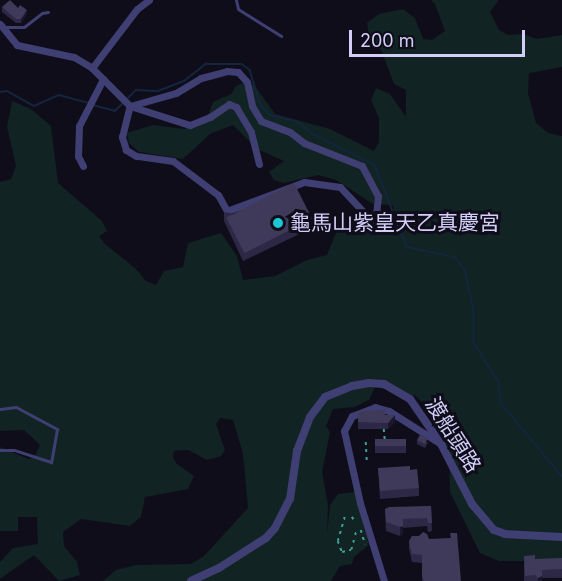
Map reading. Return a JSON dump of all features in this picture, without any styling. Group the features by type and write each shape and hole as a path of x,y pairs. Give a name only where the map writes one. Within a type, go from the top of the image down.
{"street":[{"path":"92,68 137,9 148,0"},
{"path":"1,25 17,45 74,57 92,68 127,103 190,125 210,117 229,104 236,107 251,132 259,164"},
{"path":"227,71 238,72 247,82 252,106 261,121 290,132 304,143 362,166 378,196 376,216 370,220 340,187 304,182 227,211 218,195 173,162 136,156 126,150 122,136 127,103 176,93 201,78 227,71"},
{"path":"83,166 78,156 79,126 103,79"},
{"path":"345,218 365,214"},
{"name":"渡船頭路","path":"191,581 219,568 266,538 275,528 290,499 297,451 310,417 325,397 352,386 384,384 410,399 441,444 472,504 494,530 505,534 562,537"},
{"path":"384,581 360,503 344,431 352,417 375,407 389,411 441,444"}],"lane":[{"path":"236,0 238,9 281,36"},
{"path":"1,25 24,27 42,13 48,12"},
{"path":"0,409 16,407 57,429 51,462 14,450 0,450"}],"path":[{"path":"384,429 385,447"},
{"path":"366,442 367,461"},
{"path":"345,517 338,541 340,550 345,553 351,550 356,531"},
{"path":"352,518 356,523"}],"shaded area":[{"path":"431,0 499,0 490,12 499,30 508,35 523,34 537,39 562,35 562,67 529,73 528,93 536,123 548,133 562,136 562,561 499,561 480,553 450,492 449,450 427,407 416,396 375,387 369,400 355,407 333,409 326,426 330,432 322,472 328,505 327,534 330,505 338,494 355,492 369,545 354,557 352,564 340,566 331,581 103,581 116,570 136,565 191,564 204,556 248,508 243,454 233,420 220,418 216,424 225,450 221,456 207,460 188,450 174,451 173,458 177,464 194,476 188,489 145,497 141,517 130,526 81,519 63,532 64,546 77,562 80,575 59,581 34,555 0,579 0,562 13,548 38,544 37,517 18,517 18,531 0,531 0,447 28,459 34,457 40,445 24,430 0,431 0,182 11,179 16,166 7,127 12,101 31,109 51,126 58,183 102,221 107,231 99,236 146,281 156,285 164,271 183,267 188,243 221,233 237,256 243,280 275,276 307,260 327,255 338,228 369,224 397,232 393,205 373,204 336,180 318,175 284,183 274,180 269,172 284,161 257,149 233,125 210,134 183,159 139,152 129,143 127,133 153,125 185,129 208,115 213,102 231,94 236,86 245,82 255,86 275,114 330,129 374,151 379,142 379,118 371,100 376,88 390,94 406,117 406,90 394,84 382,52 369,37 367,23 379,14 403,9 415,18 423,39 432,40 445,31 435,4"}],"building":[{"path":"10,0 18,8 20,5 27,10 21,19 16,19 2,7"},
{"name":"龜馬山紫皇天乙真慶宮","path":"294,183 312,219 244,253 226,218"},
{"path":"385,410 385,415 395,415 388,423 358,422 358,413"},
{"path":"420,435 428,438 425,444 417,440"},
{"path":"375,439 406,439 406,446 375,446"},
{"path":"410,466 410,470 417,469 419,488 380,491 378,468"},
{"path":"431,506 432,523 428,523 427,518 403,519 403,526 400,527 386,522 385,509 389,507"},
{"path":"423,532 429,539 451,538 450,533 457,533 461,581 424,581 422,555 412,554 409,541 412,536 419,536"},
{"path":"535,555 535,559 562,558 562,569 542,570 542,576 538,578 535,575 525,576 524,556"}],"waterway":[{"path":"127,99 136,90 158,91 184,81 206,64 242,64 250,70 261,106 270,115 297,121 313,134 375,165 407,247 455,257 465,270 474,311 474,343 499,382 501,403 562,476"},
{"path":"0,92 7,91 34,106 59,95 89,103"},
{"path":"93,105 115,111 123,103"}],"place":[{"name":"龜馬山紫皇天乙真慶宮","path":"278,223"}]}
